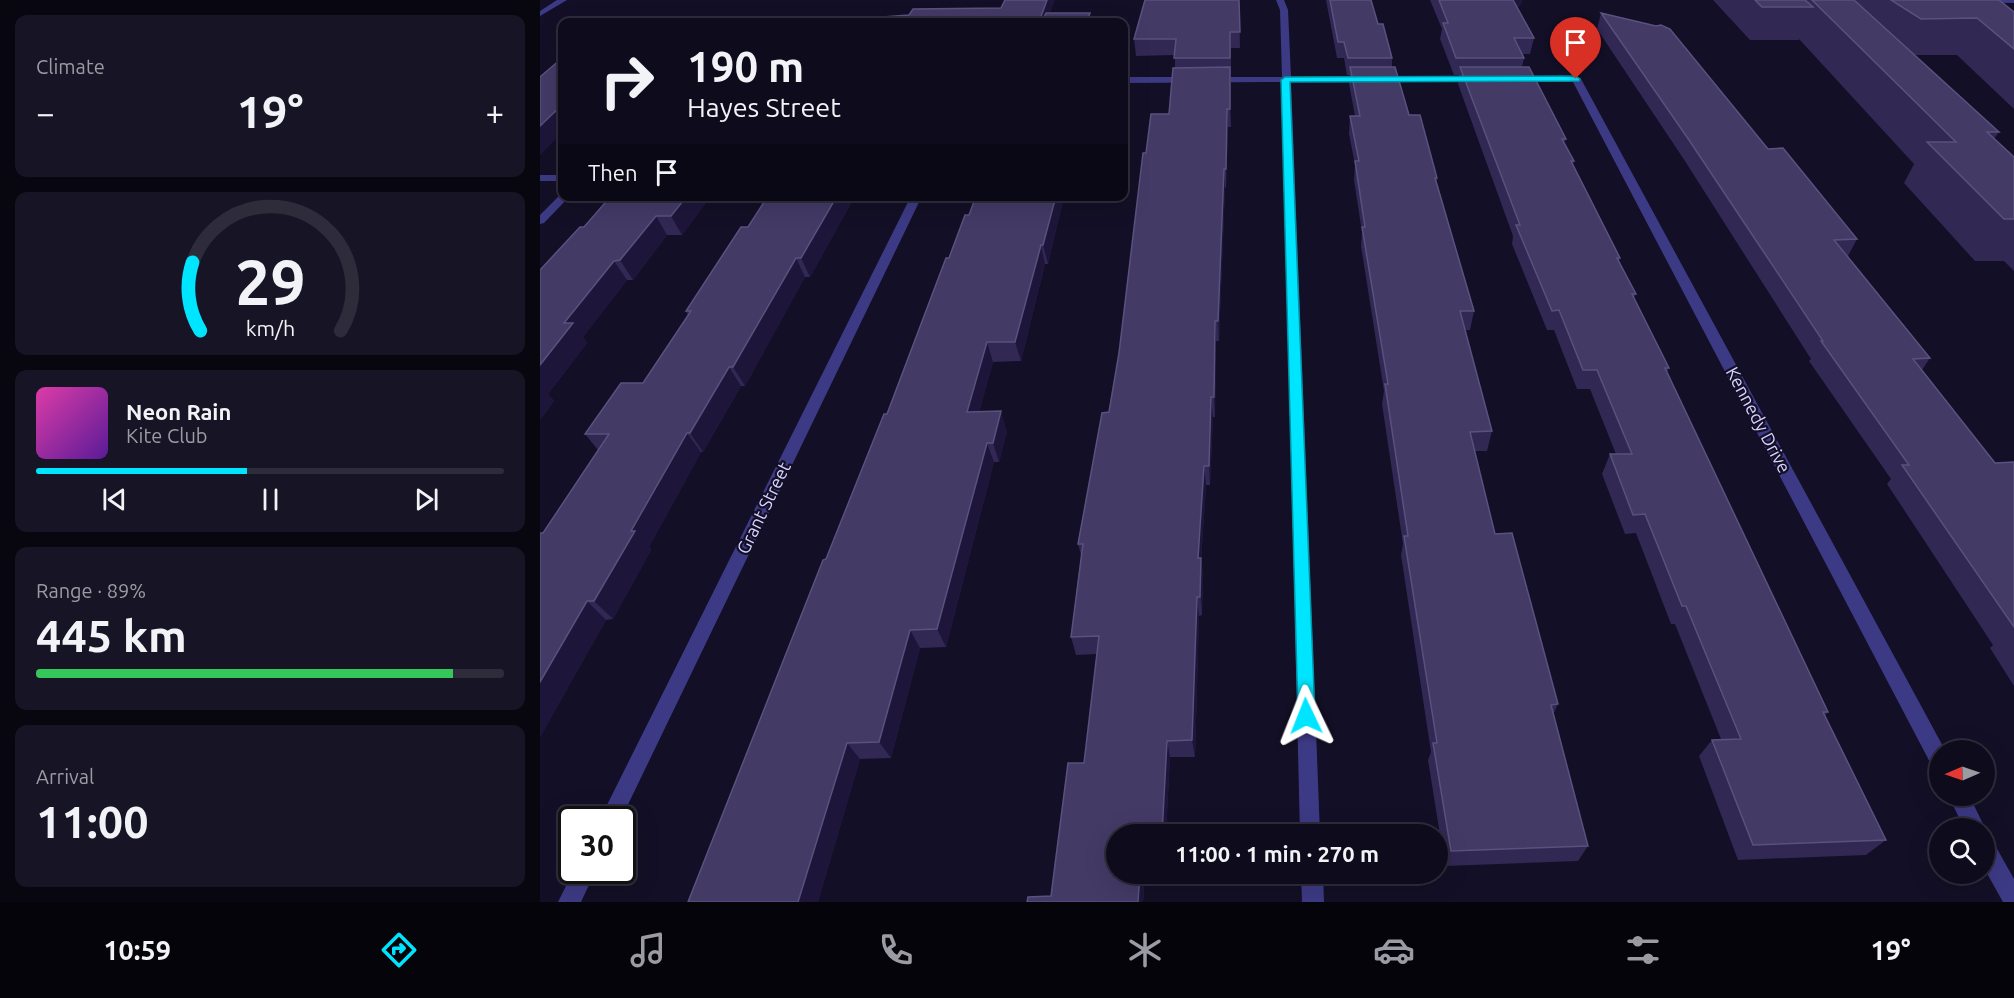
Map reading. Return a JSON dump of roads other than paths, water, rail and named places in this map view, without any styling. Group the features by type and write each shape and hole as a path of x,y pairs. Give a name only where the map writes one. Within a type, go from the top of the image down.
{"street":[{"path":"540,14 563,0"},
{"path":"1280,0 1284,10 1310,824"},
{"path":"1941,0 2014,1"},
{"path":"1128,80 1483,79"},
{"name":"Kennedy Drive","path":"1506,79 1576,79 1929,740"},
{"path":"540,178 558,178"},
{"path":"540,221 560,201"},
{"name":"Grant Street","path":"616,806 915,201"},
{"path":"1995,866 2014,901"},
{"path":"569,902 578,884"},
{"path":"1312,884 1313,902"}]}
